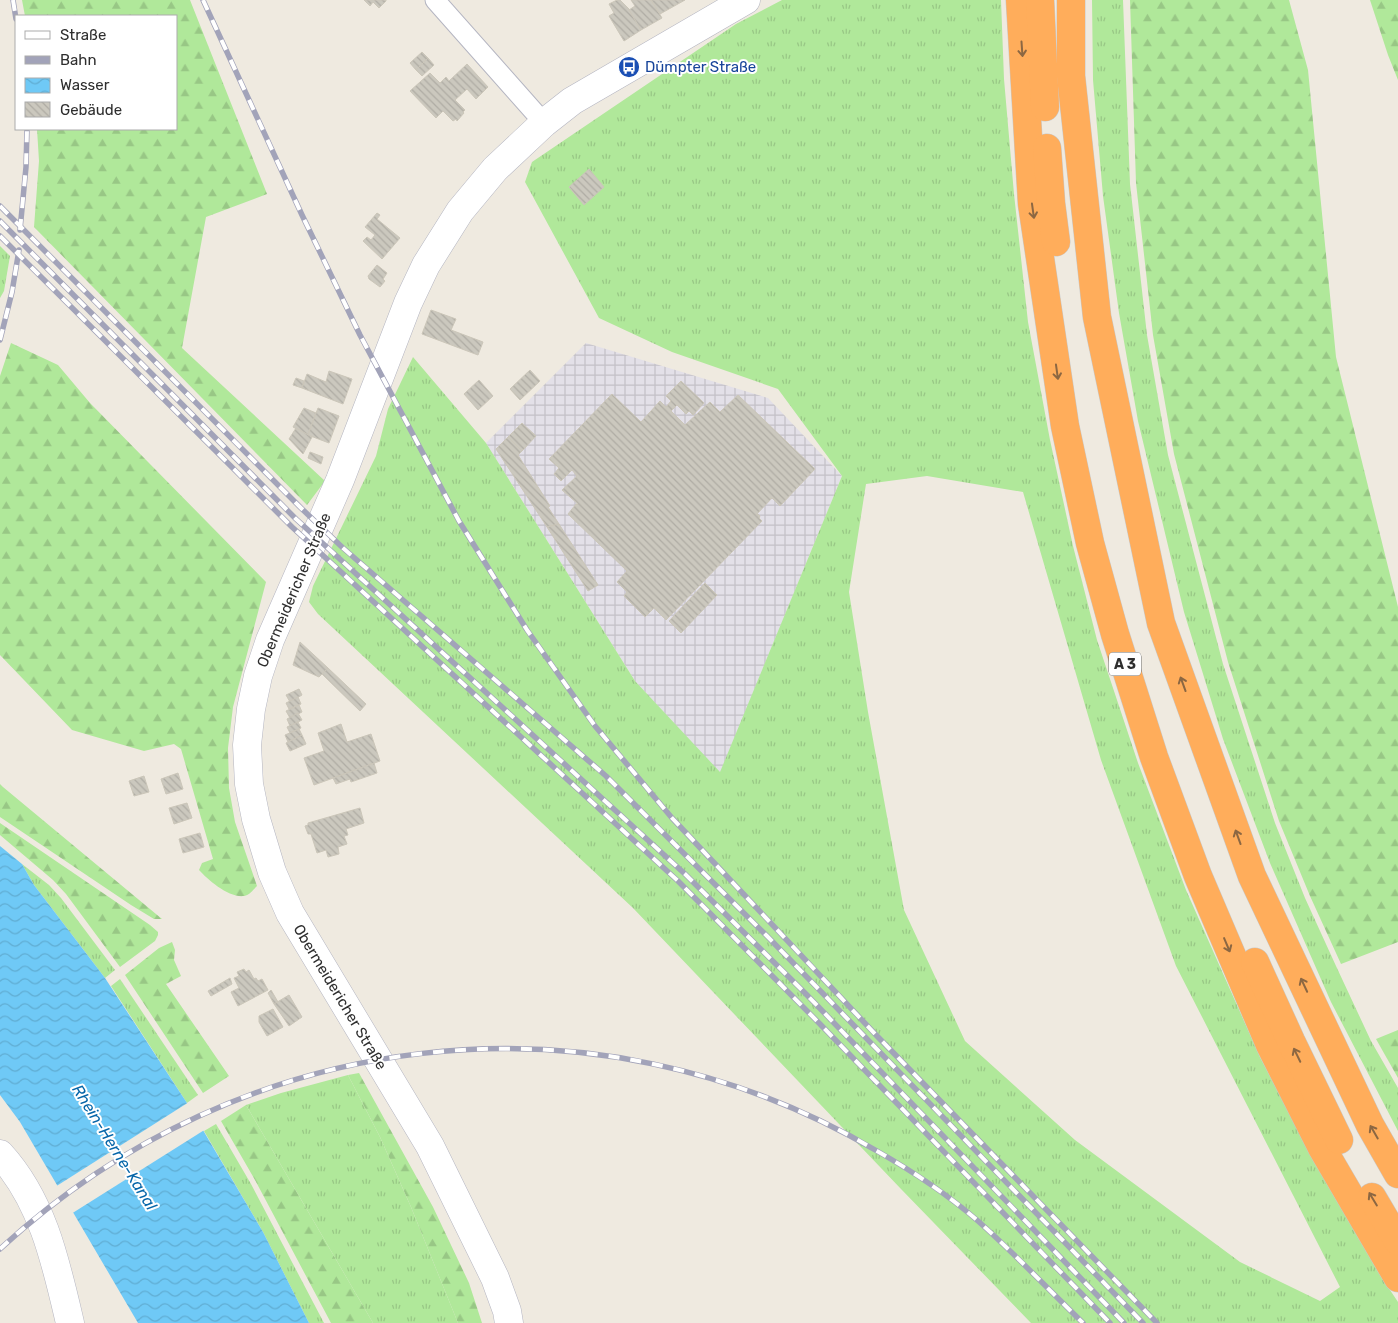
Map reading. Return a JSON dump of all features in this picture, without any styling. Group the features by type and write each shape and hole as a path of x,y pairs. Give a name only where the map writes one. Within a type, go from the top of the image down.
{"highway":[{"name":"A 3","path":"1020,0 1032,204 1063,416 1090,543 1115,634 1154,756 1198,876 1270,1045 1322,1148 1398,1278"},
{"name":"A 3","path":"1040,0 1051,203 1081,418 1109,549 1170,750 1214,871 1291,1041 1338,1138 1398,1241"},
{"path":"1071,0 1071,76 1097,318 1161,623 1252,876 1370,1125 1398,1174"}],"main road":[{"name":"Obermeidericher Straße","path":"509,1323 507,1311 494,1278 430,1146 290,914 272,872 256,819 249,784 247,745 253,701 258,676 270,640 340,480 390,345 426,265 460,211 495,169 544,123 572,101 706,24 741,1"},
{"path":"0,1154 13,1168 26,1189 46,1231 70,1323"}],"street":[{"path":"435,0 544,123"}],"shaded area":[{"path":"586,343 768,398 842,476 720,773 635,681 486,443"}],"green space":[{"path":"22,0 190,0 267,194 206,217 182,348 325,481 307,505 34,227 39,161 37,130 178,130 178,15 25,15"},
{"path":"782,0 1001,0 1004,79 1028,322 1050,440 1073,546 1097,640 1138,763 1186,890 1260,1057 1316,1164 1380,1275 1398,1302 1398,1323 1031,1323 633,908 318,614 309,602 313,586 376,456 388,409 413,357 486,443 635,681 720,772 842,476 778,389 672,352 599,318 525,182 532,162 736,24","holes":["927,476 1023,492 1101,760 1176,966 1340,1287 1320,1301 1240,1262 1075,1140 965,1041 904,910 868,712 849,592 866,484"]},
{"path":"1092,0 1123,0 1130,184 1147,335 1168,455 1223,664 1275,823 1305,898 1371,1041 1398,1088 1398,1131 1331,1002 1270,863 1223,739 1184,612 1138,421 1119,313 1103,196 1093,80"},
{"path":"1130,0 1289,0 1308,70 1336,357 1398,607 1398,942 1341,964 1279,821 1228,662 1174,454 1153,335 1136,183"},
{"path":"1370,0 1398,0 1398,80 1388,55"},
{"path":"0,246 10,256 4,291 0,298"},
{"path":"11,343 58,365 90,403 266,582 233,707 228,748 229,788 235,822 257,886 244,896 238,896 226,891 213,883 199,870 202,863 213,859 181,749 174,744 144,751 72,730 0,655 0,376"},
{"path":"0,784 162,919 154,919 131,905 0,817"},
{"path":"0,823 150,925 158,932 155,941 120,967 66,894 53,880 0,835"},
{"path":"22,864 49,885 61,898 115,970 105,978 34,885"},
{"path":"172,942 175,950 174,960 181,976 166,984 229,1076 203,1093 125,975 159,948"},
{"path":"120,979 198,1095 187,1103 111,986"},
{"path":"1398,1030 1398,1078 1376,1039"},
{"path":"359,1073 433,1207 469,1283 482,1323 458,1323 411,1207 380,1137 348,1075"},
{"path":"348,1075 380,1137 411,1207 458,1323 373,1323 246,1105 281,1093"},
{"path":"246,1105 373,1323 331,1323 255,1180 221,1121"},
{"path":"216,1124 251,1184 324,1323 309,1323 263,1232 204,1131"}],"water":[{"name":"Rhein-Herne-Kanal","path":"0,846 22,864 34,885 105,978 187,1103 263,1232 309,1323 138,1323 20,1122 0,1095"}],"pier":[{"path":"189,1102 206,1129 71,1214 55,1187"}],"building":[{"path":"364,0 386,1 379,8 373,2 370,6"},
{"path":"620,0 629,9 641,30 624,41 609,16 614,13 609,4"},
{"path":"631,0 651,0 662,18 641,30 629,10 635,6"},
{"path":"651,0 685,0 660,14"},
{"path":"422,52 428,58 416,70 410,63"},
{"path":"428,58 434,65 422,76 416,70"},
{"path":"467,64 488,87 476,99 467,89 455,100 465,110 457,121 456,119 453,121 443,111 436,118 410,91 430,73 440,83 446,77 449,81"},
{"path":"589,169 604,187 584,205 569,187"},
{"path":"377,213 380,215 377,219 400,238 382,259 363,241 367,237 371,240 375,235 365,227"},
{"path":"377,265 387,273 383,279 385,281 380,287 369,279 368,276"},
{"path":"431,310 456,319 451,330 483,342 478,355 422,334"},
{"path":"530,370 540,381 520,400 510,389"},
{"path":"329,371 352,379 343,404 302,388 307,374 326,382"},
{"path":"296,378 304,381 302,388 293,385"},
{"path":"479,380 493,396 478,410 464,394"},
{"path":"681,381 704,403 693,415 689,411 686,414 677,405 671,411 685,425 710,402 720,412 738,395 815,469 780,506 772,498 756,515 760,516 759,518 762,521 666,620 654,608 645,617 624,596 627,592 617,582 627,571 568,514 578,504 562,490 577,476 572,470 561,481 554,474 559,468 549,459 612,394 641,422 660,401 666,407 671,401 666,396"},
{"path":"304,408 316,413 308,435 293,427"},
{"path":"318,408 339,416 329,443 308,435"},
{"path":"522,423 536,436 522,451 508,437"},
{"path":"296,428 312,437 303,454 289,439"},
{"path":"508,437 522,451 518,455 559,524 547,527 496,449"},
{"path":"310,452 323,457 321,464 308,458"},
{"path":"559,524 598,585 588,591 547,527"},
{"path":"705,583 717,595 681,633 669,621"},
{"path":"300,642 328,668 319,677 293,665"},
{"path":"328,668 366,704 360,711 322,674"},
{"path":"299,689 302,695 290,702 286,695"},
{"path":"298,697 301,704 289,709 286,703"},
{"path":"299,705 302,712 290,718 286,711"},
{"path":"298,713 302,720 290,726 287,719"},
{"path":"298,722 301,728 290,733 287,727"},
{"path":"341,724 347,742 371,734 380,761 314,785 304,758 324,751 318,733"},
{"path":"299,729 302,735 288,742 285,735"},
{"path":"302,735 306,744 290,751 286,743"},
{"path":"374,763 377,773 351,782 350,779 336,784 333,778"},
{"path":"178,773 183,789 166,794 161,779"},
{"path":"144,776 149,792 134,796 129,781"},
{"path":"187,803 192,818 174,824 169,808"},
{"path":"360,808 364,823 346,829 348,835 344,836 347,844 338,847 339,854 328,857 326,850 317,853 311,834 308,834 305,826 308,823"},
{"path":"200,833 204,847 183,853 179,839"},
{"path":"244,969 246,972 249,970 254,979 256,978 258,981 262,979 268,990 238,1006 231,992 239,988 234,978 239,976 237,972"},
{"path":"230,978 232,984 211,996 208,991"},
{"path":"271,990 278,1002 274,1004 268,993"},
{"path":"289,995 302,1017 289,1026 274,1004"},
{"path":"273,1009 283,1027 267,1036 259,1022 259,1016"}],"railway":[{"path":"13,0 15,15"},
{"path":"203,0 302,215 360,335 459,521 527,630 595,726 672,818 877,1036 1157,1323"},
{"path":"20,230 26,167 27,130"},
{"path":"0,206 343,548 606,776 767,936 1143,1323"},
{"path":"0,221 296,519 685,874 806,994 1124,1323"},
{"path":"0,236 292,527 678,881 819,1023 1110,1323"},
{"path":"0,340 12,292 19,250"},
{"path":"0,1249 95,1174 199,1116 309,1076 422,1053 538,1049 654,1064 767,1098 877,1151 929,1183 978,1221 1083,1323"}],"place":[{"name":"Dümpter Straße","path":"629,67"}]}
